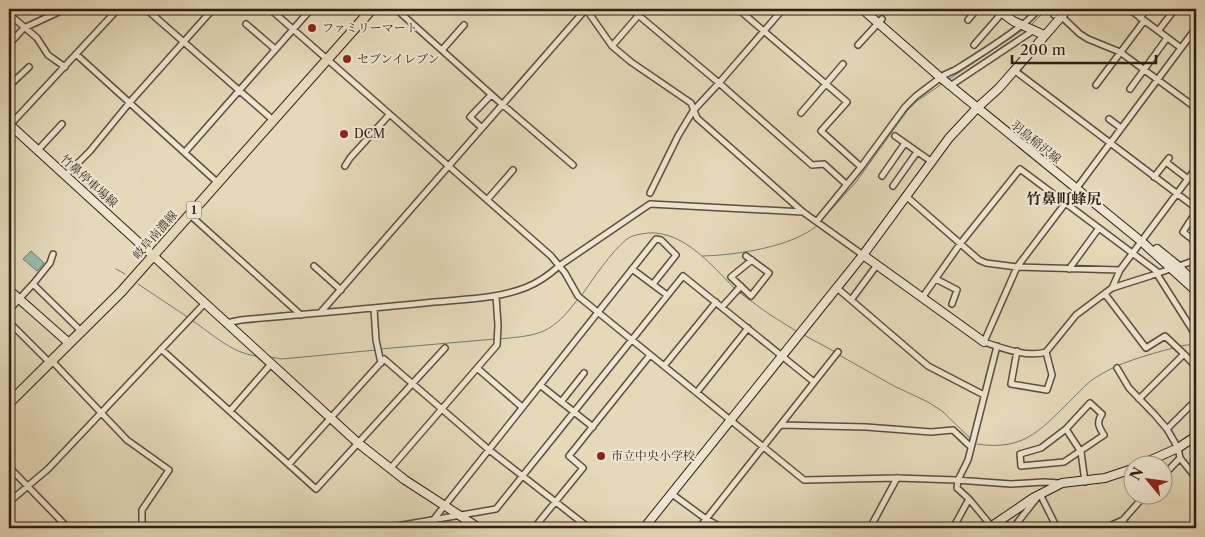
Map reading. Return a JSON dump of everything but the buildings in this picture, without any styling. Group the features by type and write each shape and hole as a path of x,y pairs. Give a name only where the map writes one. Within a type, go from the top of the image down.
{"main road":[{"name":"岐阜南濃線","path":"9,403 121,292 372,9"}],"street":[{"path":"9,44 24,28 65,9"},
{"path":"10,126 118,9"},
{"path":"146,9 273,120"},
{"path":"66,175 90,151 130,102 213,9"},
{"path":"270,9 551,256 578,296 804,480 897,478 1011,484 1062,483 1085,482 1122,473"},
{"path":"185,152 311,9"},
{"path":"396,9 502,105 573,165"},
{"path":"320,312 586,9 612,46 630,62 690,103 697,118 803,212 984,342 1016,351 1040,354 1046,352 1076,315 1112,288 1196,260"},
{"path":"631,9 812,165 824,164 846,184"},
{"path":"612,46 644,9"},
{"path":"738,9 847,102 821,131 861,167"},
{"path":"650,192 678,136 693,111 719,84 783,9"},
{"name":"羽島稲沢線","path":"862,9 880,21 947,80 1196,284"},
{"name":"羽島稲沢線","path":"870,9 880,21"},
{"path":"968,20 978,9"},
{"path":"819,223 846,184 861,167 905,107 916,96 947,80 1028,27 1038,9"},
{"path":"1052,9 1058,16 1088,39 1120,52 1196,108"},
{"path":"644,528 837,288 907,197 949,138 979,106 1000,88 1058,16 1068,9"},
{"path":"1096,85 1120,52 1147,9"},
{"path":"1158,31 1175,9"},
{"path":"974,45 1000,11 1013,21 1044,35"},
{"path":"1133,12 1181,48"},
{"path":"9,14 37,38 48,55 66,67"},
{"path":"858,45 880,21"},
{"path":"246,24 275,49"},
{"path":"442,50 464,25"},
{"path":"947,80 955,70 1028,27"},
{"path":"984,342 1016,267 1196,28"},
{"path":"1130,89 1167,38"},
{"path":"77,55 218,183"},
{"path":"801,113 844,64"},
{"path":"9,86 29,67"},
{"path":"1014,70 1196,208"},
{"path":"482,128 470,117 491,95"},
{"path":"345,166 389,115"},
{"path":"1109,120 1122,128"},
{"path":"38,150 62,124"},
{"name":"竹鼻停車場線","path":"10,126 154,255 358,443 390,469 479,528"},
{"path":"895,136 932,162"},
{"path":"882,176 905,143"},
{"path":"893,186 918,152"},
{"path":"1154,177 1167,160 1188,179"},
{"path":"1112,288 1120,270 1131,253 1143,240 1196,168"},
{"path":"922,298 960,244 1020,169 1158,274 1195,334 1196,332"},
{"path":"487,200 513,170"},
{"path":"907,197 979,260 986,263 1016,267 1120,270"},
{"path":"226,323 320,312 374,309 496,296 527,287 545,277 558,266 650,204 803,212"},
{"path":"190,215 301,314"},
{"path":"1196,221 1192,218 1183,232 1196,242"},
{"path":"1069,269 1099,228"},
{"path":"434,519 656,239 661,240 676,255 653,284"},
{"path":"9,310 50,263 53,254"},
{"path":"746,256 752,260 769,273 751,296 731,277 752,260"},
{"path":"851,300 877,265"},
{"path":"314,266 341,290"},
{"name":"羽島稲沢線","path":"1176,267 1196,291"},
{"path":"632,269 667,295"},
{"path":"385,528 496,509 683,276 814,382"},
{"path":"936,279 957,290 952,304"},
{"path":"33,284 82,331"},
{"path":"722,307 741,286"},
{"path":"837,288 928,366 984,395"},
{"path":"9,290 69,343"},
{"path":"1105,294 1146,348 1165,336 1196,367"},
{"path":"390,469 497,345 496,296"},
{"path":"664,366 716,302"},
{"path":"9,502 48,469 205,303"},
{"path":"374,309 376,340 381,363"},
{"path":"9,322 127,440 169,470 142,510 142,528"},
{"path":"697,392 748,328"},
{"path":"997,346 968,460 958,480 957,488 992,527 1040,494 1062,483"},
{"path":"161,349 316,489 445,348"},
{"path":"1016,351 1011,384 1047,390 1052,375 1046,352"},
{"path":"698,528 838,352"},
{"path":"1139,399 1184,354"},
{"path":"534,528 583,468 569,456 650,355"},
{"path":"289,464 384,360 488,449 588,528"},
{"path":"230,411 271,364"},
{"path":"477,368 522,408"},
{"path":"1118,368 1129,388 1167,429 1178,448 1180,458 1196,478"},
{"path":"561,402 584,373"},
{"path":"540,385 593,427"},
{"path":"1167,429 1196,400"},
{"path":"1090,404 1102,414 1098,419 1098,426 1104,435 1064,462 1021,466 1020,454 1041,448 1066,428 1090,404"},
{"path":"781,425 866,427 931,432 953,430 971,447"},
{"path":"1066,428 1081,452 1085,482"},
{"path":"1164,454 1196,436"},
{"path":"1172,466 1180,458"},
{"path":"9,467 68,528"},
{"path":"870,528 897,478"},
{"path":"672,494 706,520 723,528"},
{"path":"1013,528 1040,494"},
{"path":"1040,494 1057,528"},
{"path":"953,528 969,500"},
{"path":"1105,528 1123,520 1137,504"},
{"path":"1123,520 1128,528"}],"shaded area":[{"path":"31,251 44,263 37,271 23,259"}],"waterway":[{"path":"1031,25 1045,9"},
{"path":"948,80 1023,30"},
{"path":"820,222 856,182 907,111 917,101 942,84"},
{"path":"703,256 747,252 779,244 807,233 818,225"},
{"path":"581,296 608,259 627,239 639,234 655,233 681,241 693,249 734,288"},
{"path":"116,269 125,274"},
{"path":"138,284 189,318"},
{"path":"740,293 796,331"},
{"path":"499,339 526,336 545,331 569,311 578,299"},
{"path":"193,321 231,347 256,356"},
{"path":"804,335 835,352"},
{"path":"380,349 495,339"},
{"path":"1180,346 1196,344"},
{"path":"977,444 994,446 1021,441 1043,427 1092,380 1132,360 1173,348"},
{"path":"270,357 282,359 376,350"},
{"path":"839,355 894,386 928,402 942,411 971,439"}],"place":[{"name":"ファミリーマート","path":"312,28"},
{"name":"セブンイレブン","path":"347,59"},
{"name":"DCM","path":"344,134"},
{"name":"市立中央小学校","path":"601,456"}],"district":[{"name":"竹鼻町蜂尻","path":"1064,199"}]}
